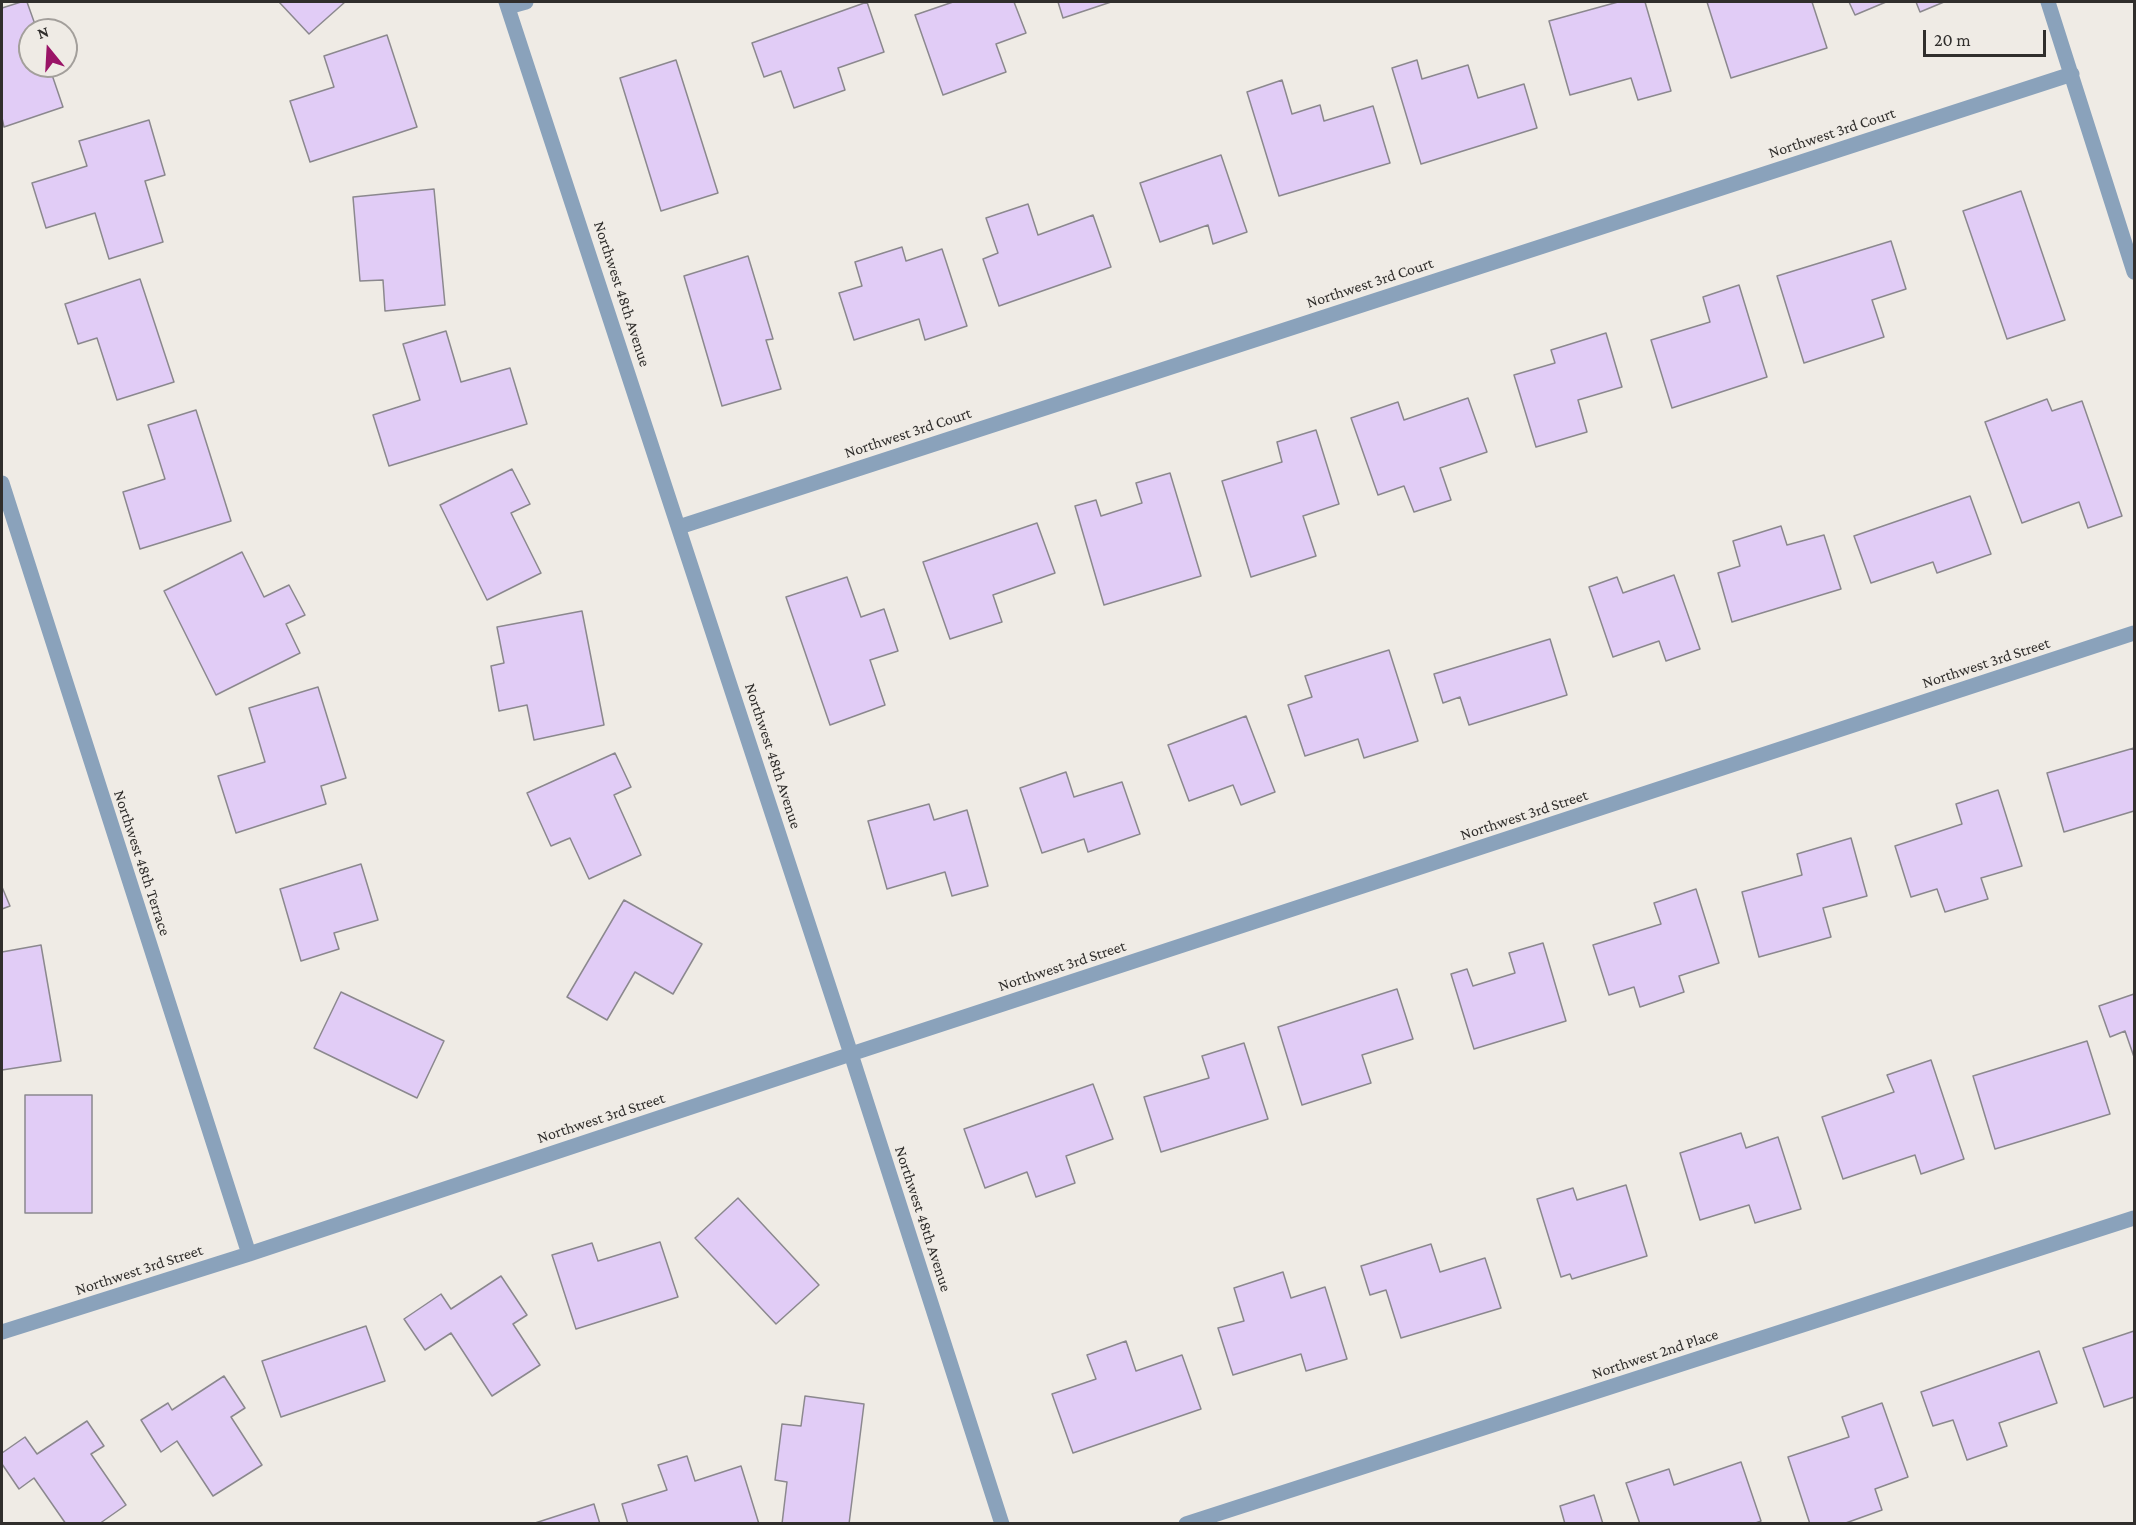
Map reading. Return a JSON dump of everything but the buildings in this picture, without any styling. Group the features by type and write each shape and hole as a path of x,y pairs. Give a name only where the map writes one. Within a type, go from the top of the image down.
{"street":[{"path":"507,4 526,2"},
{"path":"2048,2 2134,272"},
{"name":"Northwest 48th Avenue","path":"507,4 852,1054 1002,1524"},
{"name":"Northwest 3rd Court","path":"679,527 2072,74"},
{"name":"Northwest 48th Terrace","path":"2,483 249,1254"},
{"name":"Northwest 3rd Street","path":"2,1332 249,1254 2134,633"},
{"name":"Northwest 2nd Place","path":"1186,1524 2134,1218"}]}
